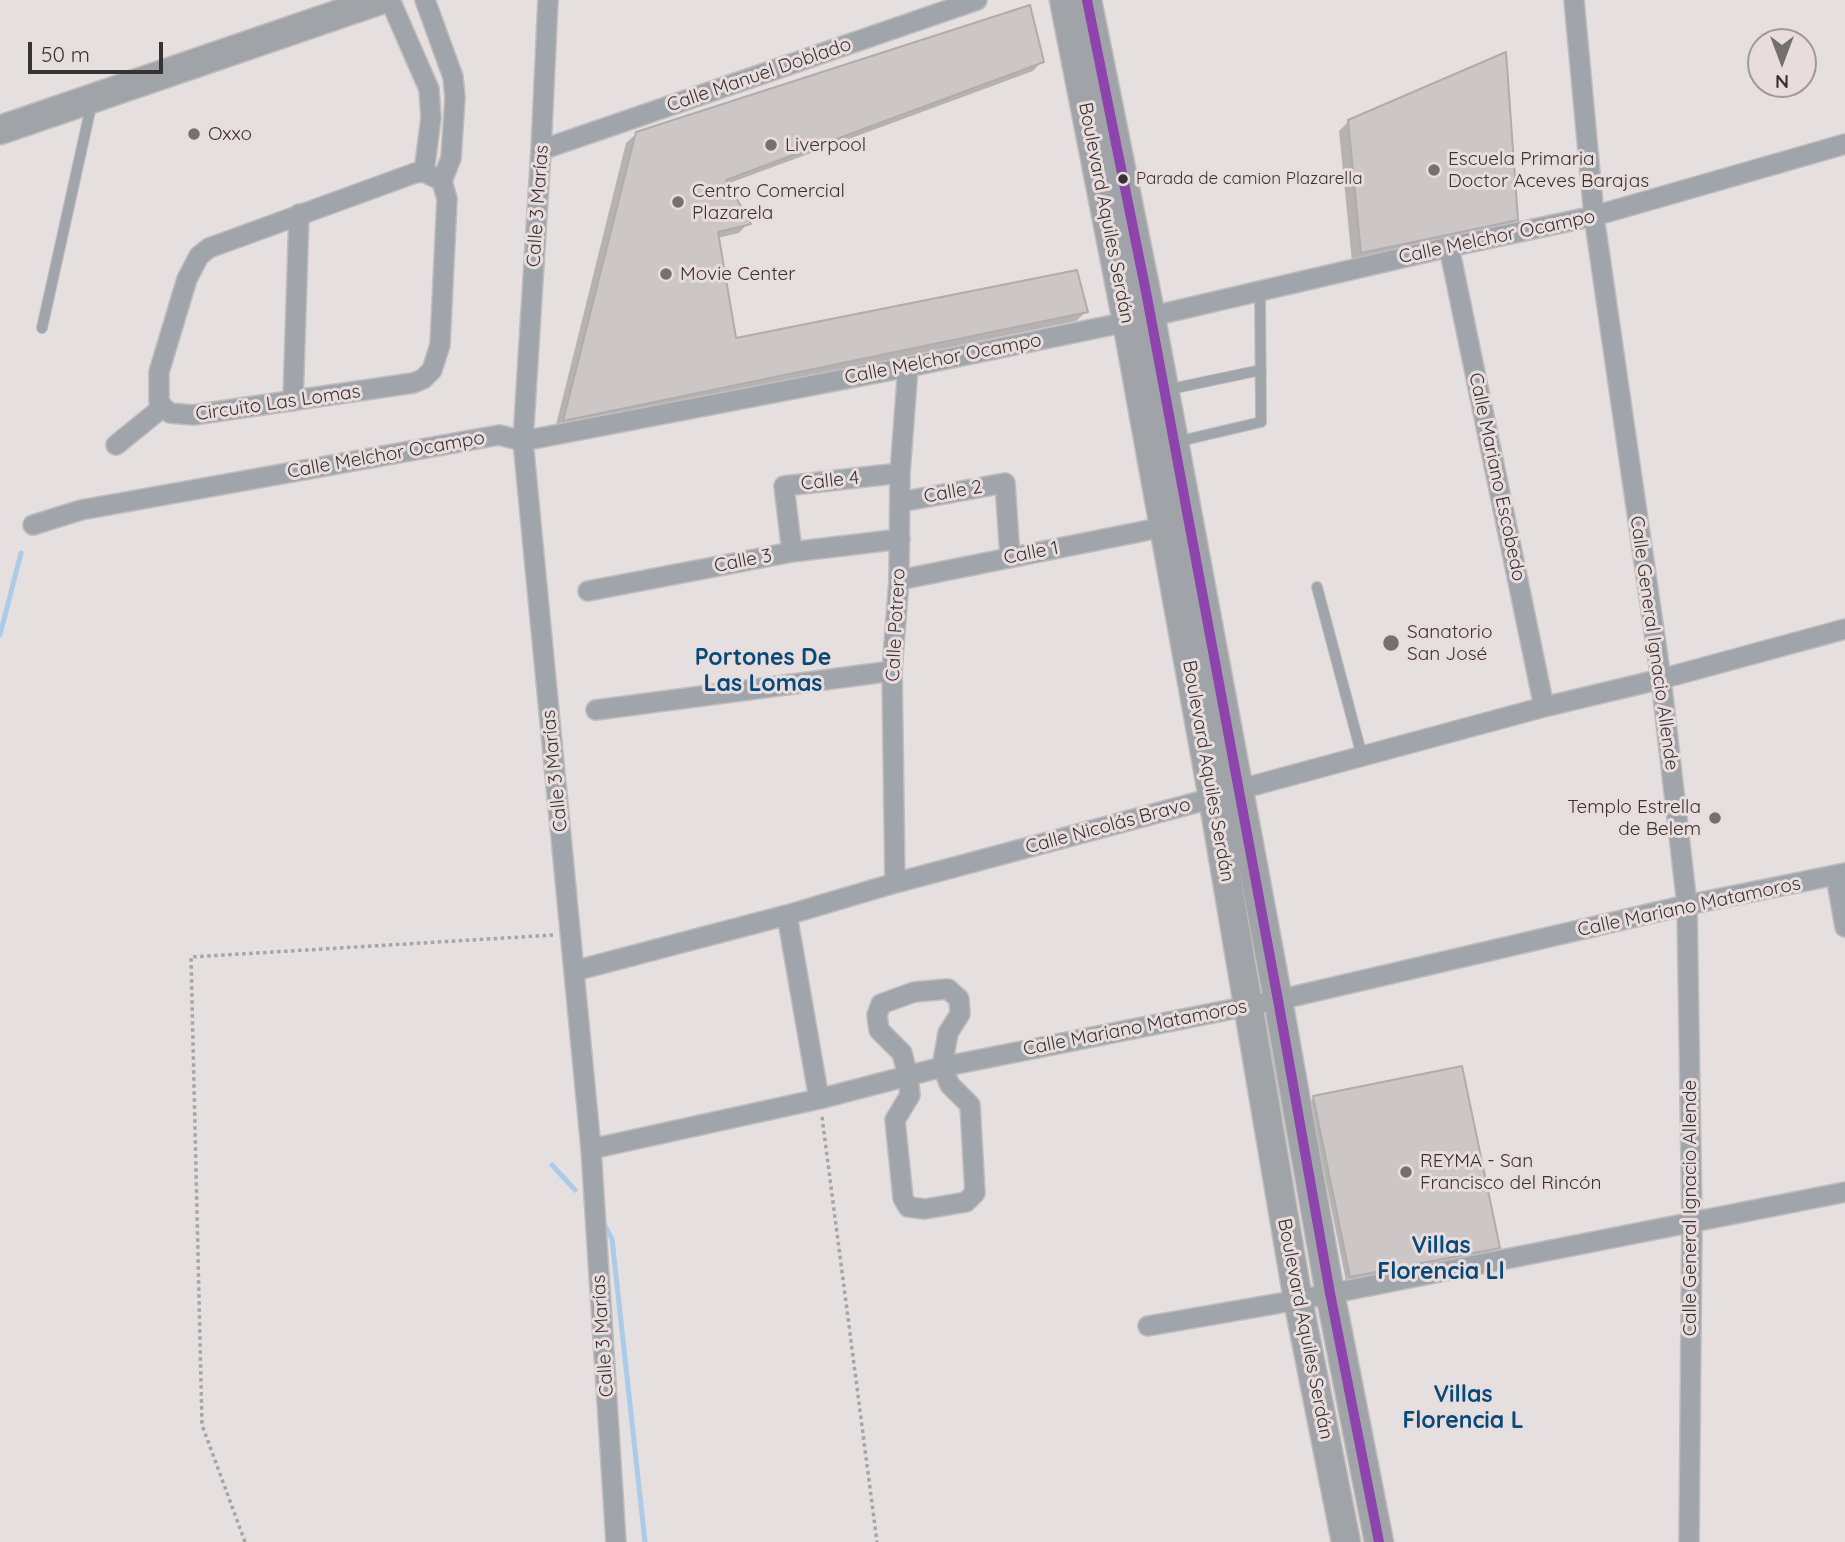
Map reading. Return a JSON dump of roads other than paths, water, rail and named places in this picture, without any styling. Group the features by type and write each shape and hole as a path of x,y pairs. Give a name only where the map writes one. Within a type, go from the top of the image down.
{"street":[{"path":"0,130 380,0"},
{"name":"Circuito Las Lomas","path":"163,407 170,413 182,416 293,401 413,383 423,379 432,370 440,345 447,199 433,176 429,89 390,0"},
{"name":"Circuito Las Lomas","path":"425,0 450,67 456,98 451,158 433,176"},
{"name":"Calle 3 Marías","path":"548,0 523,441 590,1149 616,1542"},
{"name":"Calle Manuel Doblado","path":"541,150 977,0"},
{"name":"Boulevard Aquiles Serdán","path":"1065,0 1138,318 1164,527 1225,794 1278,1000 1330,1293 1379,1542"},
{"name":"Boulevard Aquiles Serdán","path":"1087,0 1144,283 1138,318 1163,391 1172,443 1225,794 1250,1006 1298,1300 1346,1542"},
{"name":"Calle General Ignacio Allende","path":"1574,0 1594,216 1661,679 1687,905 1692,1222 1689,1542"},
{"name":"Calle Melchor Ocampo","path":"33,525 54,516 81,510 485,437 499,435 523,441 908,368 1594,216 1845,144"},
{"path":"116,445 163,407 159,401 159,372 187,279 199,256 217,243 415,173 433,176"},
{"path":"293,401 299,214"},
{"name":"Calle Mariano Escobedo","path":"1449,247 1544,707"},
{"name":"Calle Potrero","path":"895,883 892,671 899,580 900,473 908,368"},
{"name":"Calle 4","path":"792,552 784,486 900,473"},
{"name":"Calle 2","path":"900,502 1005,483 1010,557"},
{"name":"Calle 1","path":"899,580 1164,527"},
{"name":"Calle 3","path":"588,591 792,552 900,539"},
{"name":"Calle Nicolás Bravo","path":"574,971 1544,707 1661,679 1845,629"},
{"path":"596,710 892,671"},
{"path":"1840,875 1845,927"},
{"name":"Calle Mariano Matamoros","path":"590,1149 819,1099 942,1067 1250,1006 1687,905 1840,875"},
{"path":"787,915 819,1099"},
{"path":"948,989 959,999 960,1014 948,1033 942,1067 950,1085 970,1105 975,1193 966,1202 925,1209 908,1208 903,1198 895,1121 910,1096 908,1076 902,1053 879,1030 877,1015 881,1004 914,992 948,989"},
{"path":"1148,1326 1298,1300 1845,1192"}],"lane":[{"path":"42,328 93,98"},
{"path":"1172,443 1261,422 1260,290"},
{"path":"1163,391 1261,370"},
{"path":"1317,587 1362,756"}],"waterway":[{"path":"0,635 21,553"},
{"path":"552,1165 575,1190"},
{"path":"605,1226 612,1239 645,1542"}],"place":[{"name":"Oxxo","path":"194,134"},
{"name":"Liverpool","path":"771,145"},
{"name":"Escuela Primaria Doctor Aceves Barajas","path":"1434,170"},
{"name":"Parada de camion Plazarella","path":"1123,179"},
{"name":"Centro Comercial Plazarela","path":"678,202"},
{"name":"Movie Center","path":"666,274"},
{"name":"Sanatorio San José","path":"1391,643"},
{"name":"Templo Estrella de Belem","path":"1715,818"},
{"name":"REYMA - San Francisco del Rincón","path":"1406,1172"}],"district":[{"name":"Portones De Las Lomas","path":"763,671"},
{"name":"Villas Florencia Ll","path":"1441,1259"},
{"name":"Villas Florencia L","path":"1463,1408"}]}
